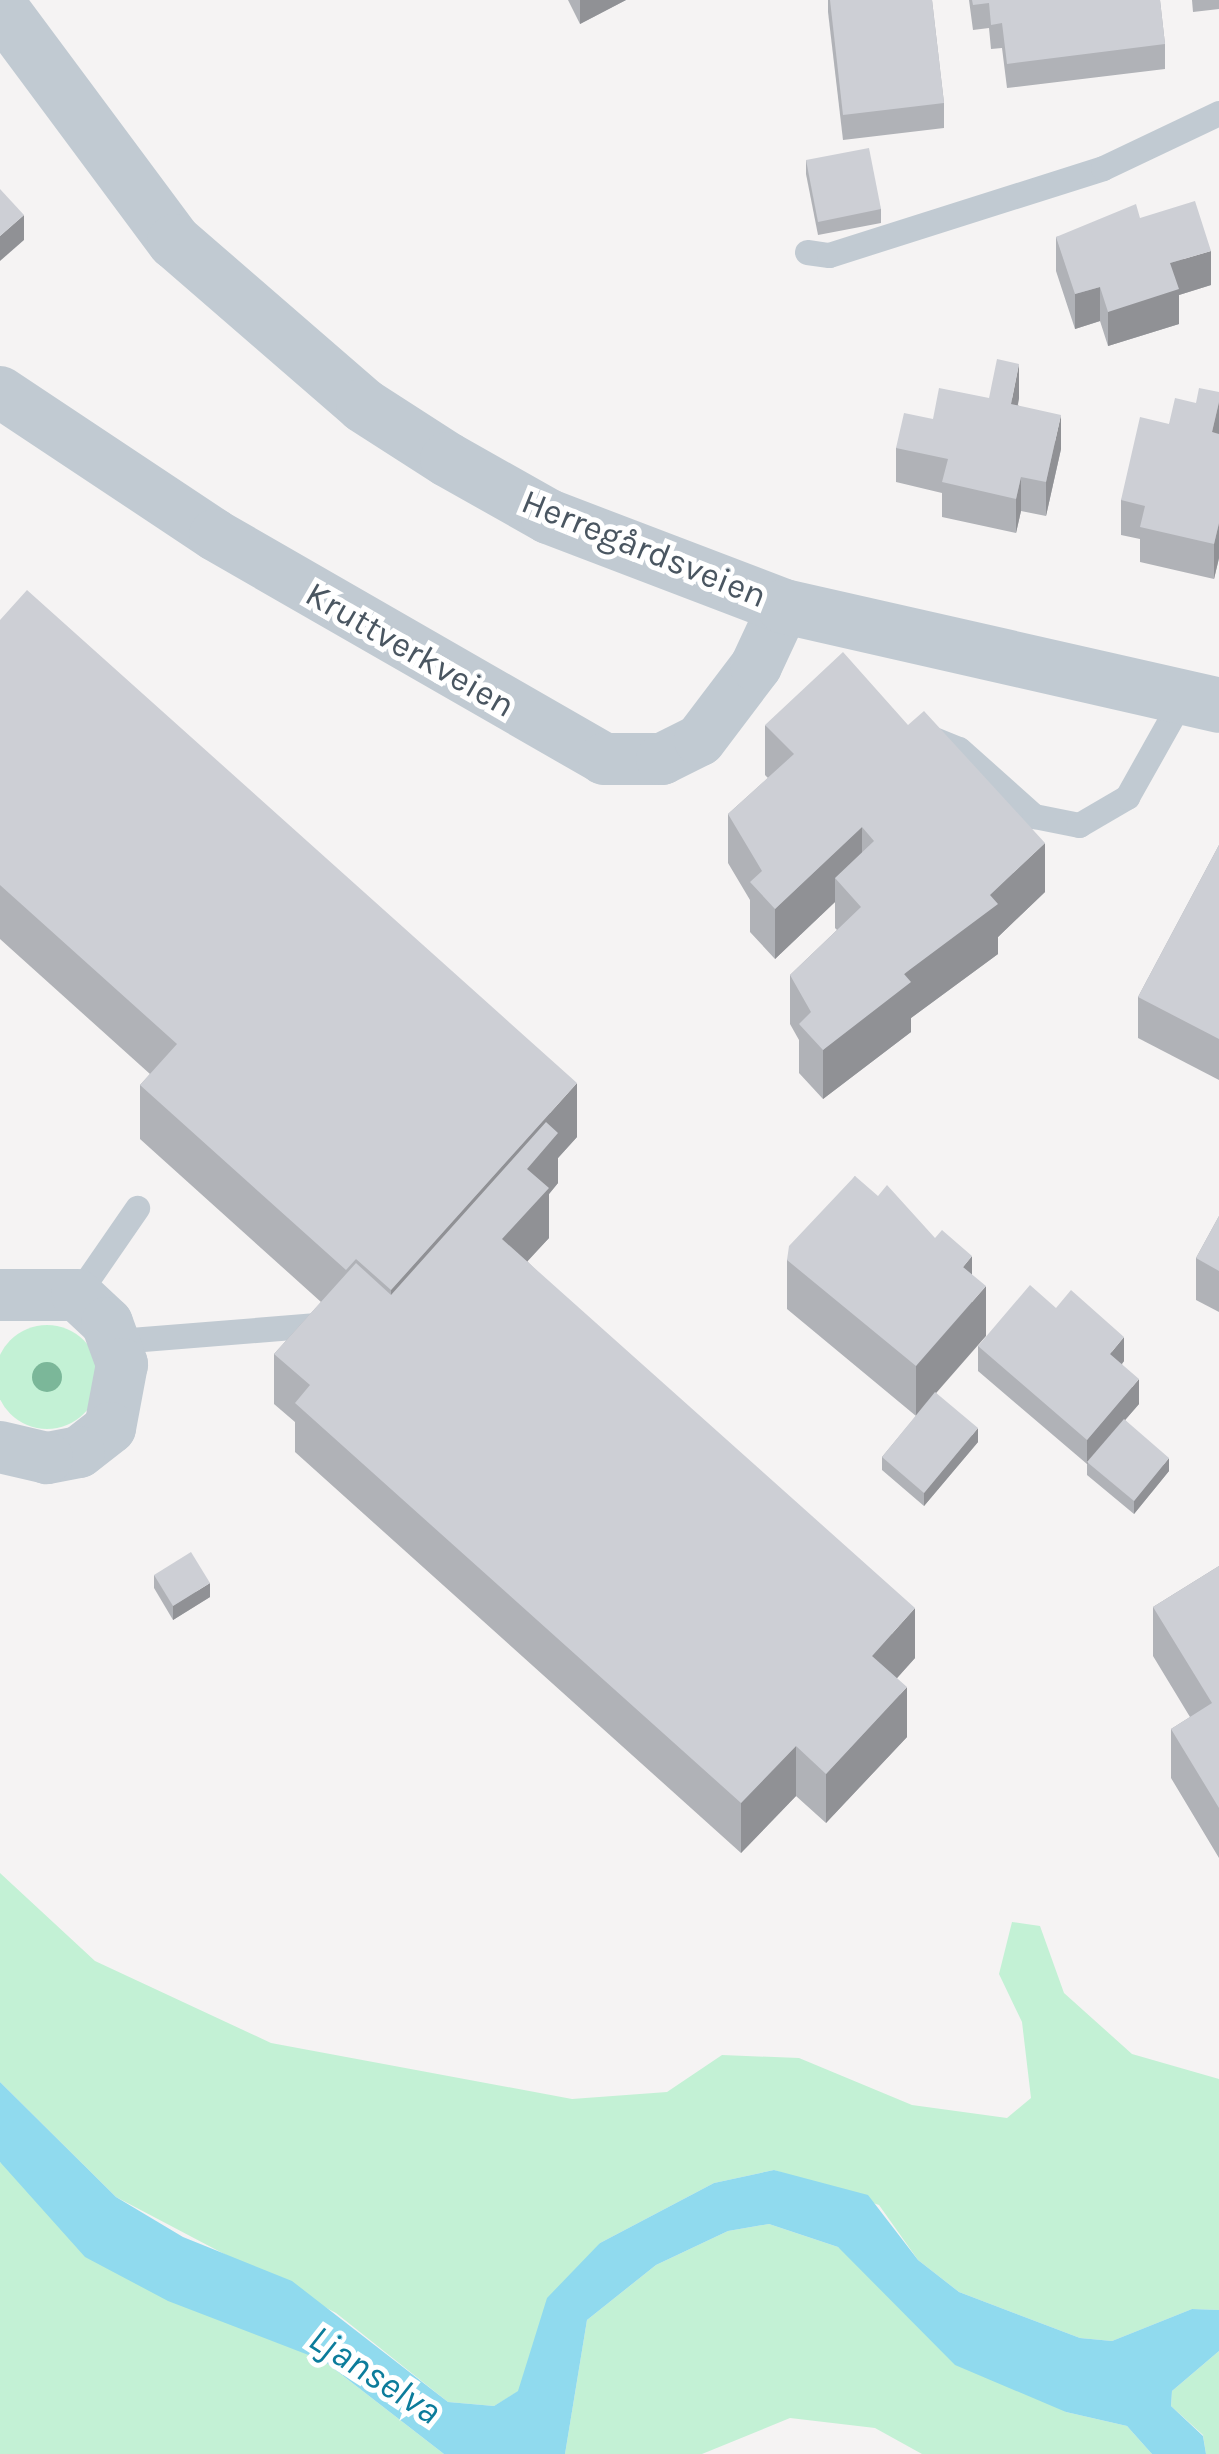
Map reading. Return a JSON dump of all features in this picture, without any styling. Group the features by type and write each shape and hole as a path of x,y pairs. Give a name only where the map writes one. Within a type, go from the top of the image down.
{"street":[{"name":"Herregårdsveien","path":"0,7 174,241 362,405 548,516 784,606 1200,702"},
{"name":"Kruttverkveien","path":"0,392 215,535 604,759 662,759 700,740 756,666 784,606"},
{"path":"0,1295 77,1295 118,1341 121,1398 110,1428 79,1452 47,1458 0,1448"}],"lane":[{"path":"807,252 828,256 1104,168 1219,113"},
{"name":"Herregårdsveien","path":"897,752 920,737 945,740 1034,816 1079,825 1127,797 1200,702"},
{"path":"77,1295 137,1208"},
{"path":"118,1341 319,1325"}],"green space":[{"path":"47,1325 67,1329 84,1340 95,1357 99,1377 95,1397 84,1414 67,1425 47,1429 27,1425 10,1414 -1,1397 -5,1377 -1,1357 10,1340 27,1329"},
{"path":"0,1873 95,1961 271,2043 572,2099 667,2092 722,2055 799,2058 912,2105 1007,2118 1031,2098 1022,2022 999,1974 1012,1922 1040,1926 1064,1993 1132,2054 1219,2079 1219,2310 1192,2309 1112,2341 1080,2338 959,2292 918,2260 879,2205 774,2170 714,2183 600,2243 519,2391 494,2406 448,2402 336,2313 116,2197 0,2082"},
{"path":"0,2162 324,2361 444,2454 0,2454"},
{"path":"769,2224 838,2247 1066,2412 1127,2426 1152,2454 922,2454 875,2428 790,2418 702,2454 565,2454 587,2320 656,2265 728,2231"},
{"path":"1219,2351 1219,2454 1206,2454 1203,2435 1171,2406 1172,2391"}],"water":[{"name":"Ljanselva","path":"0,2082 116,2197 183,2237 292,2281 448,2402 494,2406 518,2391 547,2298 600,2243 714,2183 774,2170 868,2195 918,2260 959,2292 1080,2338 1112,2341 1192,2309 1219,2310 1219,2351 1172,2391 1171,2406 1203,2436 1206,2454 1152,2454 1127,2426 1066,2412 955,2365 838,2247 769,2224 728,2231 656,2265 587,2320 565,2454 444,2454 324,2361 168,2301 85,2257 0,2162"}],"building":[{"path":"830,0 932,0 944,103 843,115"},
{"path":"972,0 1160,0 1165,44 1007,64 1002,23 991,25 989,3 973,5"},
{"path":"869,148 881,209 818,222 806,160"},
{"path":"0,189 24,215 0,236"},
{"path":"1195,201 1211,251 1170,263 1179,289 1108,312 1100,287 1075,294 1056,237 1136,204 1140,218"},
{"path":"997,359 1019,364 1011,404 1061,415 1046,482 1021,477 1016,499 942,482 948,459 896,448 904,413 933,419 939,388 989,398"},
{"path":"1199,388 1219,392 1212,432 1219,434 1219,523 1214,544 1140,527 1145,506 1121,500 1140,417 1169,424 1175,398 1196,403"},
{"path":"27,590 577,1083 391,1290 356,1259 346,1270 140,1085 177,1044 0,885 0,620"},
{"path":"843,652 908,725 924,711 1045,843 990,895 998,904 904,974 911,982 823,1050 799,1024 811,1012 790,975 861,907 835,878 874,841 862,827 775,909 750,882 762,871 728,814 794,754 765,725"},
{"path":"1219,845 1219,1039 1138,997"},
{"path":"546,1122 558,1133 527,1169 549,1188 502,1239 915,1608 872,1656 907,1687 826,1774 796,1746 741,1803 295,1403 310,1385 274,1354 356,1263 391,1295"},
{"path":"855,1176 878,1196 887,1185 935,1238 942,1230 972,1256 963,1267 986,1286 916,1366 787,1260 789,1246"},
{"path":"1219,1216 1219,1271 1196,1258"},
{"path":"1030,1285 1056,1308 1071,1290 1124,1337 1110,1354 1139,1379 1087,1440 978,1346"},
{"path":"935,1392 978,1428 924,1493 882,1457"},
{"path":"1124,1419 1169,1458 1134,1501 1087,1462"},
{"path":"191,1552 210,1583 173,1606 154,1575"},
{"path":"1219,1566 1219,1808 1171,1729 1212,1703 1153,1607"}]}
